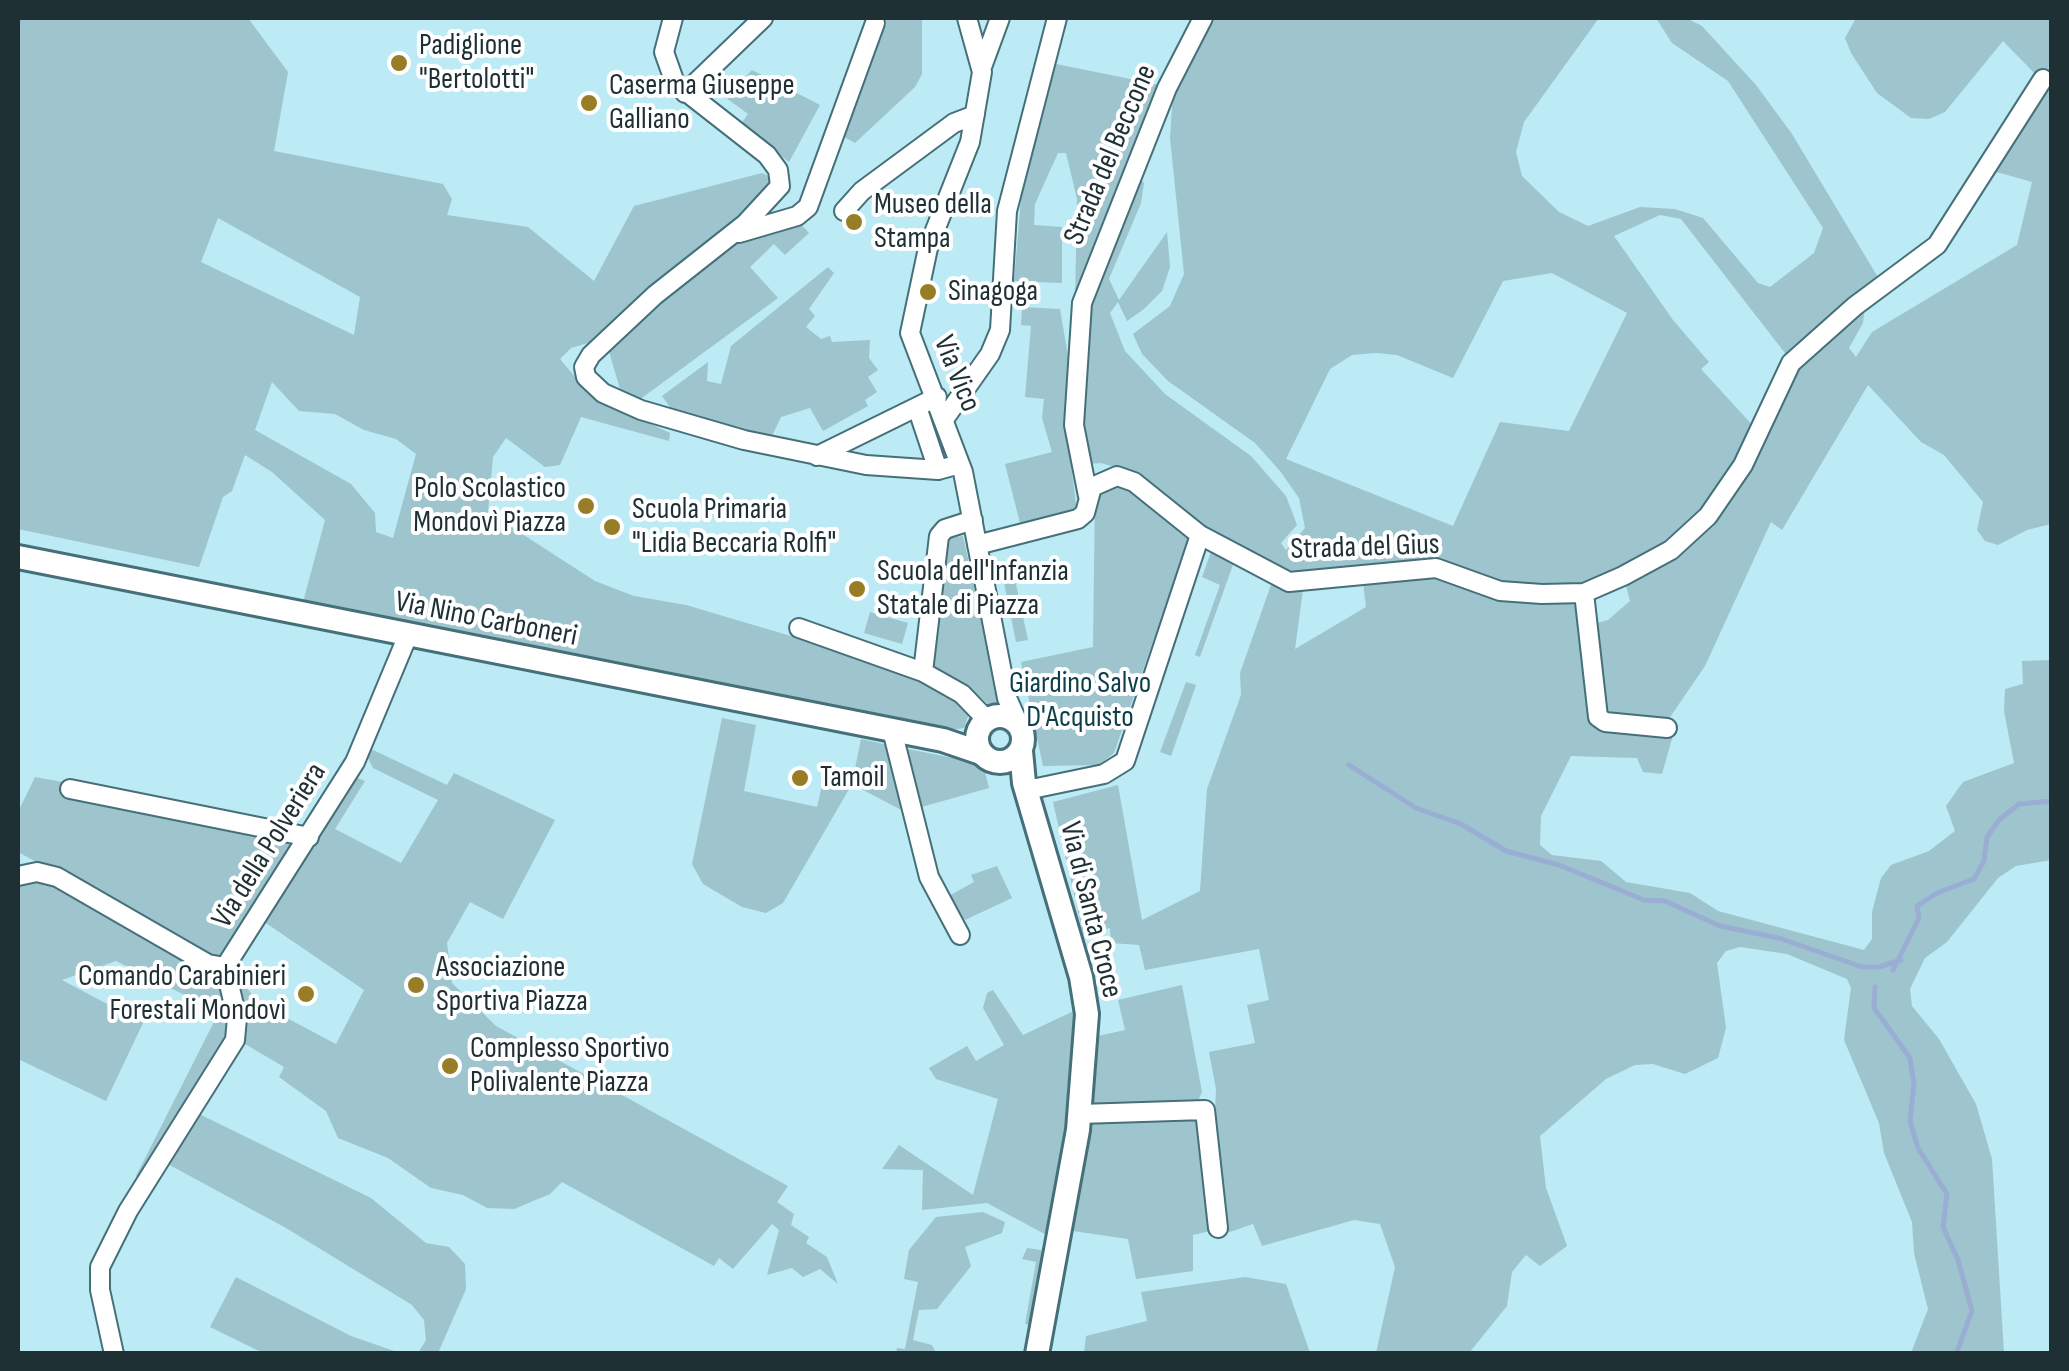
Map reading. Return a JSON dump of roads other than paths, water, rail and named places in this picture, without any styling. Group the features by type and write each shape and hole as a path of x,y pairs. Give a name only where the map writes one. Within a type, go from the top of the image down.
{"main road":[{"name":"Via Nino Carboneri","path":"18,556 943,740 995,730"},
{"path":"995,730 1026,786"},
{"name":"Via di Santa Croce","path":"995,730 1012,760 1020,751 1026,786 1084,989 1086,1028 1080,1114 1037,1354"}],"street":[{"path":"673,18 665,60 684,93 759,148 780,174 776,194 590,354 584,367 586,378 603,394 667,420 818,456 938,470 960,464"},
{"path":"684,93 763,18"},
{"name":"Via Vico","path":"967,18 982,68 969,149 932,238 912,318 916,356 945,418 973,520 995,730"},
{"path":"982,68 1000,18"},
{"path":"945,418 990,354 1000,330 1008,205 1028,143 1057,18"},
{"name":"Strada del Beccone","path":"1088,496 1074,424 1082,303 1167,88 1202,18"},
{"path":"725,240 797,216 808,207 875,23"},
{"name":"Strada del Gius","path":"978,545 1078,520 1100,480 1122,477 1200,535 1289,582 1436,568 1508,592 1584,593 1665,555 1708,516 1754,444 1791,363 1856,306 1937,245 2043,80"},
{"path":"844,211 862,191 954,124 975,115"},
{"path":"818,456 936,397"},
{"path":"916,407 938,470"},
{"path":"923,672 939,536 973,520"},
{"path":"1026,786 1104,774 1125,761 1200,535"},
{"path":"1584,593 1598,717 1606,722 1666,728"},
{"path":"799,628 923,672 962,694 995,730"},
{"name":"Via della Polveriera","path":"114,1354 100,1290 100,1268 128,1211 236,1035 237,1018 225,967 359,756 408,636"},
{"path":"892,730 929,877 960,935"},
{"path":"70,789 308,837"},
{"path":"18,876 37,872 58,877 208,964 225,967"},
{"path":"1080,1114 1205,1110 1218,1228"}],"waterway":[{"path":"1349,765 1416,808 1461,824 1506,851 1559,865 1644,900 1665,901 1720,926 1779,938 1862,967 1879,967 1901,960"},
{"path":"1893,970 1919,918 1917,906 1937,893 1974,879 1984,861 1987,837 1999,820 2019,804 2052,801"},
{"path":"1875,987 1874,1008 1910,1058 1914,1084 1910,1121 1918,1148 1947,1194 1943,1227 1958,1260 1972,1311 1956,1354"}],"place":[{"name":"Padiglione \"Bertolotti\"","path":"399,63"},
{"name":"Caserma Giuseppe Galliano","path":"589,103"},
{"name":"Museo della Stampa","path":"854,222"},
{"name":"Sinagoga","path":"928,292"},
{"name":"Polo Scolastico Mondovì Piazza","path":"586,506"},
{"name":"Scuola Primaria \"Lidia Beccaria Rolfi\"","path":"612,527"},
{"name":"Scuola dell'Infanzia Statale di Piazza","path":"857,589"},
{"name":"Tamoil","path":"800,778"},
{"name":"Associazione Sportiva Piazza","path":"416,985"},
{"name":"Comando Carabinieri Forestali Mondovì","path":"306,994"},
{"name":"Complesso Sportivo Polivalente Piazza","path":"450,1066"}],"park label":[{"name":"Giardino Salvo D'Acquisto","path":"1080,701"}]}
